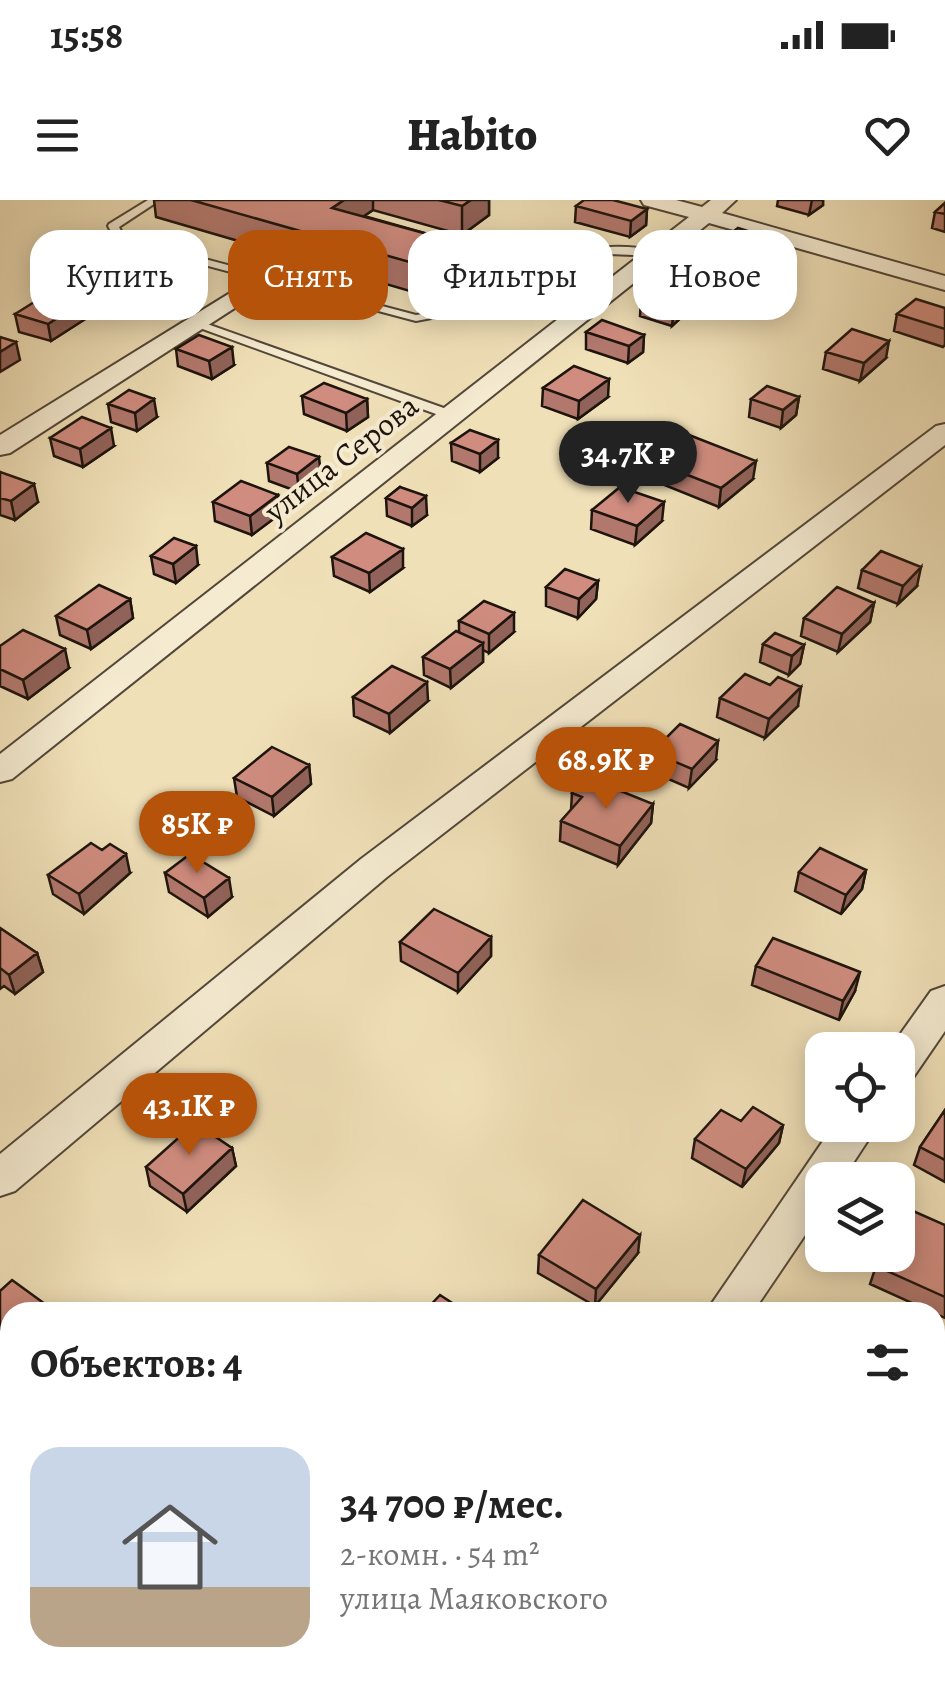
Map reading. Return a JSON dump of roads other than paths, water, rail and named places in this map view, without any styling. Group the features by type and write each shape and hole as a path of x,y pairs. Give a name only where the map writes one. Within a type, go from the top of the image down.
{"street":[{"path":"652,200 716,208 945,283"},
{"name":"улица Серова","path":"687,230 716,208"},
{"name":"улица Серова","path":"0,771 633,272"},
{"path":"0,446 228,301"},
{"path":"0,1179 374,868 945,432"},
{"path":"915,1043 945,1000"},
{"path":"735,1302 845,1142"}],"lane":[{"path":"155,200 122,216 113,226 118,234 132,243 228,270"},
{"path":"388,311 436,318 464,310 566,263 602,251 633,252"},
{"path":"193,322 451,415"}]}
